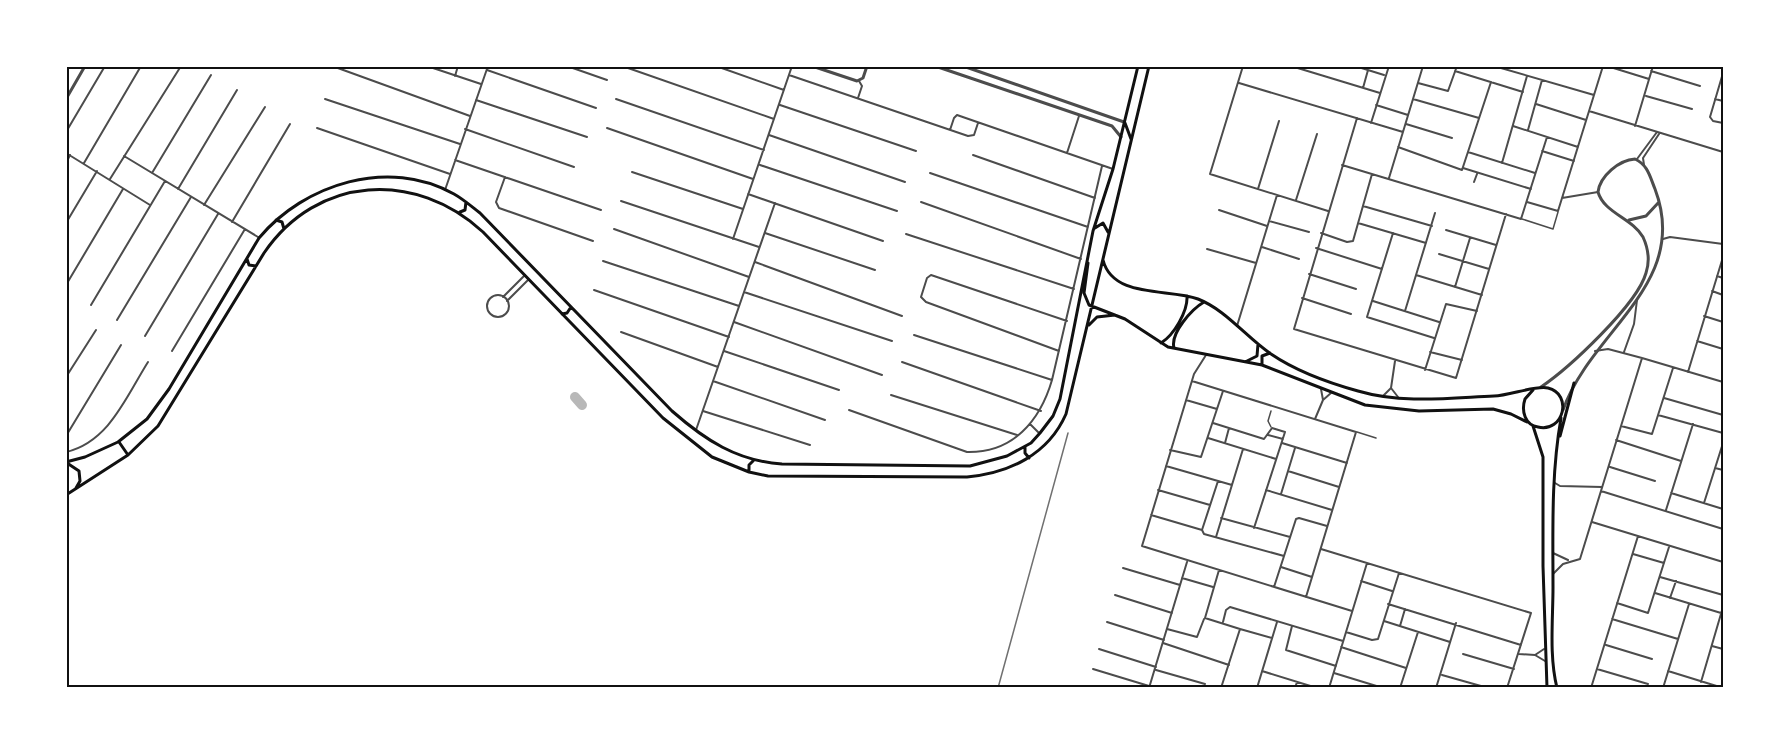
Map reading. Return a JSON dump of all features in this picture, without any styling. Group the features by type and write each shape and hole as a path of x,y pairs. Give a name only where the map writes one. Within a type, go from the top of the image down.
{"main road":[{"path":"66,495 128,455 147,438 168,412 256,266 284,229 312,207 341,195 380,189 420,190 460,212 530,279 663,418 696,447 735,467 749,472 810,478 958,477 998,473 1029,458 1049,441 1062,423 1069,406 1149,66"},
{"path":"66,462 85,457 118,442 137,429 156,407 259,238 276,220 310,197 350,181 387,178 425,184 445,190 466,202 518,251 672,411 696,430 740,457 753,461 782,464 960,467 995,461 1025,447 1053,416 1067,371 1093,231 1113,169 1138,67"},
{"path":"1124,122 1132,141"},
{"path":"420,190 425,184"},
{"path":"460,212 466,207 466,202"},
{"path":"276,220 282,222 284,229"},
{"path":"1093,231 1101,223 1105,224 1108,237"},
{"path":"509,258 510,252 518,251"},
{"path":"247,258 249,265 256,266"},
{"path":"1088,258 1084,293 1087,303 1092,307 1117,315 1174,349 1262,365 1320,389 1382,409 1493,409 1529,422 1533,426 1542,450 1546,688"},
{"path":"1103,259 1107,272 1122,284 1187,296 1204,302 1270,353 1324,380 1380,397 1412,399 1503,396 1541,387 1548,388 1560,396 1563,410 1557,440 1552,506 1554,663 1557,688"},
{"path":"1161,343 1170,335 1186,308 1187,296"},
{"path":"1174,349 1173,340 1194,308 1204,302"},
{"path":"562,314 569,311 571,305"},
{"path":"1087,327 1097,317 1117,315"},
{"path":"1246,362 1257,356 1258,344"},
{"path":"1262,365 1262,356 1270,353"},
{"path":"1557,440 1574,383"},
{"path":"1529,422 1523,405 1533,390"},
{"path":"1408,410 1412,407 1412,399"},
{"path":"663,418 666,412 672,411"},
{"path":"1053,416 1059,416 1062,423"},
{"path":"1533,426 1540,428 1553,426 1562,416"},
{"path":"118,442 128,455"},
{"path":"1025,447 1025,453 1029,458"},
{"path":"735,467 740,465 740,457"},
{"path":"749,472 748,467 753,461"},
{"path":"66,462 79,471 80,481 75,489"},
{"path":"958,477 962,472 960,467"},
{"path":"1543,514 1552,506"}],"street":[{"path":"66,99 85,66"},
{"path":"84,163 141,66"},
{"path":"110,179 181,66"},
{"path":"427,66 482,84"},
{"path":"455,76 458,66"},
{"path":"445,190 488,66"},
{"path":"567,66 607,80"},
{"path":"716,66 784,90"},
{"path":"733,239 792,66"},
{"path":"812,66 859,81 862,86 858,98"},
{"path":"859,81 863,78 867,66"},
{"path":"935,66 1114,128 1121,137"},
{"path":"963,66 1124,122"},
{"path":"1132,66 1138,67"},
{"path":"1243,66 1210,174 1328,211"},
{"path":"1291,66 1380,93"},
{"path":"1312,73 1314,66"},
{"path":"1356,66 1385,75"},
{"path":"1371,123 1389,66"},
{"path":"1389,179 1423,66"},
{"path":"1418,83 1448,91 1457,66"},
{"path":"1494,66 1594,95"},
{"path":"1527,202 1558,211 1605,66 1649,79"},
{"path":"1635,126 1653,66"},
{"path":"66,132 104,67"},
{"path":"335,67 470,116"},
{"path":"628,68 774,119"},
{"path":"487,70 596,108"},
{"path":"1363,88 1368,70"},
{"path":"1455,71 1523,92"},
{"path":"1651,71 1700,86"},
{"path":"1723,73 1710,119 1723,123"},
{"path":"152,172 211,75"},
{"path":"789,75 972,136 978,123"},
{"path":"1502,163 1527,76"},
{"path":"1528,131 1542,80"},
{"path":"1463,168 1491,82"},
{"path":"1238,83 1403,132"},
{"path":"178,189 237,90"},
{"path":"1041,103 1044,94"},
{"path":"1644,95 1692,110"},
{"path":"326,99 460,144"},
{"path":"616,99 764,150"},
{"path":"1413,99 1479,118"},
{"path":"1715,99 1723,101"},
{"path":"476,100 587,137"},
{"path":"1536,104 1586,120"},
{"path":"779,105 916,151"},
{"path":"1376,105 1408,115"},
{"path":"204,205 265,107"},
{"path":"1090,119 1094,111"},
{"path":"1589,111 1723,152"},
{"path":"950,130 957,115 1113,169"},
{"path":"1066,154 1079,116"},
{"path":"1357,118 1316,248 1294,329 1455,379 1506,214"},
{"path":"1258,189 1279,121"},
{"path":"232,222 290,124"},
{"path":"1405,124 1452,138"},
{"path":"1513,126 1578,147"},
{"path":"317,128 450,174"},
{"path":"607,128 753,179"},
{"path":"465,129 574,167"},
{"path":"1541,387 1571,365 1616,316 1644,279 1648,259 1646,244 1628,220 1603,202 1598,192 1603,180 1616,166 1635,159 1658,133"},
{"path":"1563,410 1574,383 1595,351 1637,300 1654,271 1663,238 1659,202 1643,158 1658,133"},
{"path":"1296,201 1317,134"},
{"path":"769,135 905,182"},
{"path":"1342,165 1521,219 1547,137"},
{"path":"1398,147 1462,170 1463,168 1531,189"},
{"path":"1542,151 1574,161"},
{"path":"1468,152 1535,173"},
{"path":"66,153 150,205"},
{"path":"66,162 70,155"},
{"path":"973,155 1095,198"},
{"path":"124,156 259,238"},
{"path":"1635,159 1644,165"},
{"path":"455,160 601,210"},
{"path":"759,165 897,211"},
{"path":"849,410 967,452 994,449 1030,424 1041,411 1052,380 1102,166"},
{"path":"66,223 97,171"},
{"path":"632,172 743,209"},
{"path":"1474,182 1477,172"},
{"path":"930,173 1088,227"},
{"path":"1321,233 1351,242 1372,174"},
{"path":"505,177 496,202 499,208 593,241"},
{"path":"91,305 165,181"},
{"path":"66,285 123,189"},
{"path":"1562,198 1598,192"},
{"path":"748,194 884,242"},
{"path":"1237,326 1277,195"},
{"path":"117,320 191,197"},
{"path":"621,201 759,247"},
{"path":"921,201 1081,259"},
{"path":"1628,220 1646,216 1659,202"},
{"path":"696,430 775,203"},
{"path":"1363,206 1432,226"},
{"path":"1220,210 1268,226"},
{"path":"1405,311 1435,213"},
{"path":"145,336 218,214"},
{"path":"1269,221 1309,232"},
{"path":"1358,223 1426,243"},
{"path":"614,229 749,278"},
{"path":"172,351 245,230"},
{"path":"1446,230 1497,245"},
{"path":"1662,232 1670,237"},
{"path":"765,233 875,270"},
{"path":"1393,233 1372,301 1369,319 1434,339"},
{"path":"906,234 1074,288"},
{"path":"1455,287 1470,237"},
{"path":"1663,238 1723,244"},
{"path":"1261,247 1299,259"},
{"path":"1316,248 1382,269"},
{"path":"1208,249 1256,264"},
{"path":"1439,254 1489,269"},
{"path":"1688,372 1723,257"},
{"path":"603,261 739,306"},
{"path":"754,262 902,316"},
{"path":"1309,274 1356,289"},
{"path":"503,297 507,301 508,308 502,316 496,317 490,314 487,307 491,298 503,297 525,275"},
{"path":"1059,351 926,302 921,297 927,278 933,275 1066,321"},
{"path":"1416,275 1482,296"},
{"path":"1717,276 1723,278"},
{"path":"507,301 530,279"},
{"path":"594,290 729,337"},
{"path":"1712,291 1723,295"},
{"path":"744,292 892,341"},
{"path":"1302,298 1351,314"},
{"path":"1623,353 1636,318 1637,300"},
{"path":"1372,301 1439,322"},
{"path":"1425,370 1439,322 1448,303 1477,311"},
{"path":"1704,316 1723,322"},
{"path":"734,321 882,375"},
{"path":"66,377 96,330"},
{"path":"621,333 718,367"},
{"path":"914,335 1052,380"},
{"path":"1697,341 1723,349"},
{"path":"66,436 121,345"},
{"path":"1595,351 1608,349 1723,382"},
{"path":"1626,350 1629,355"},
{"path":"724,351 839,390"},
{"path":"1430,351 1462,360"},
{"path":"1195,354 1198,365"},
{"path":"1206,355 1198,365 1192,381 1142,546 1352,610"},
{"path":"1553,574 1560,565 1580,560 1642,358"},
{"path":"1395,361 1391,388 1395,395 1404,399"},
{"path":"66,452 93,441 106,428 148,362"},
{"path":"902,362 1041,411"},
{"path":"1620,426 1650,435 1673,368"},
{"path":"713,381 825,420"},
{"path":"1192,381 1356,432 1305,597"},
{"path":"1380,397 1391,388"},
{"path":"1320,389 1323,400"},
{"path":"1170,450 1200,458 1223,391"},
{"path":"1315,419 1323,400 1331,393"},
{"path":"891,395 1017,435"},
{"path":"1664,398 1723,415"},
{"path":"1186,400 1217,409"},
{"path":"703,411 810,445"},
{"path":"1658,415 1723,433"},
{"path":"1213,423 1264,439 1272,428 1284,432 1254,528"},
{"path":"1030,424 1040,433"},
{"path":"1666,511 1693,424"},
{"path":"1225,443 1229,428"},
{"path":"1268,435 1296,447 1347,463"},
{"path":"1208,438 1276,459"},
{"path":"1616,440 1682,461"},
{"path":"1704,503 1723,443"},
{"path":"1281,494 1296,447"},
{"path":"79,448 85,457"},
{"path":"1216,537 1243,449"},
{"path":"1166,466 1232,485"},
{"path":"1608,466 1655,482"},
{"path":"1715,468 1723,470"},
{"path":"1288,471 1339,487"},
{"path":"1202,530 1218,481"},
{"path":"1553,483 1560,486 1602,487"},
{"path":"1553,490 1560,486"},
{"path":"1158,490 1210,506"},
{"path":"1266,490 1332,510"},
{"path":"1601,491 1723,530"},
{"path":"1671,493 1723,509"},
{"path":"1151,515 1202,530 1203,534 1284,556"},
{"path":"1221,518 1290,537"},
{"path":"1274,587 1297,518 1327,526"},
{"path":"1592,522 1723,562"},
{"path":"1591,688 1638,536"},
{"path":"1617,603 1647,614 1670,546"},
{"path":"1321,549 1531,613 1507,688"},
{"path":"1553,553 1571,561"},
{"path":"1633,554 1664,563"},
{"path":"1093,669 1149,687 1188,561"},
{"path":"1329,688 1367,563"},
{"path":"1281,567 1312,577"},
{"path":"1123,568 1180,585"},
{"path":"1167,628 1197,637 1219,570"},
{"path":"1346,632 1376,640 1399,573"},
{"path":"1660,577 1723,595"},
{"path":"1182,578 1214,587"},
{"path":"1361,581 1392,591"},
{"path":"1670,598 1676,581"},
{"path":"1655,593 1721,613"},
{"path":"1115,595 1172,612"},
{"path":"1388,604 1456,623 1521,645"},
{"path":"1663,688 1689,604"},
{"path":"1701,682 1723,607"},
{"path":"1222,623 1226,610 1230,608 1343,641"},
{"path":"1400,626 1405,609"},
{"path":"1205,618 1272,638"},
{"path":"1612,619 1678,639"},
{"path":"1257,688 1277,621"},
{"path":"1383,621 1450,642"},
{"path":"1107,622 1229,664"},
{"path":"1436,688 1456,623"},
{"path":"1292,626 1286,650 1336,666"},
{"path":"1221,688 1240,629"},
{"path":"1400,688 1418,632"},
{"path":"1604,645 1652,659"},
{"path":"1712,646 1723,649"},
{"path":"1341,647 1406,668"},
{"path":"1099,649 1205,684"},
{"path":"1535,655 1544,650"},
{"path":"1464,654 1514,669"},
{"path":"1518,654 1535,655 1545,661"},
{"path":"1597,669 1648,684"},
{"path":"1262,671 1317,688"},
{"path":"1668,671 1723,688"},
{"path":"1334,672 1383,688"},
{"path":"1440,675 1488,688"},
{"path":"1295,688 1297,681"}],"lane":[{"path":"1521,219 1553,229 1558,211"},
{"path":"1272,411 1268,421 1272,428"},
{"path":"1356,432 1376,438"}],"taxiway":[{"path":"575,397 582,405"}],"railway":[{"path":"998,688 1068,433"}]}
